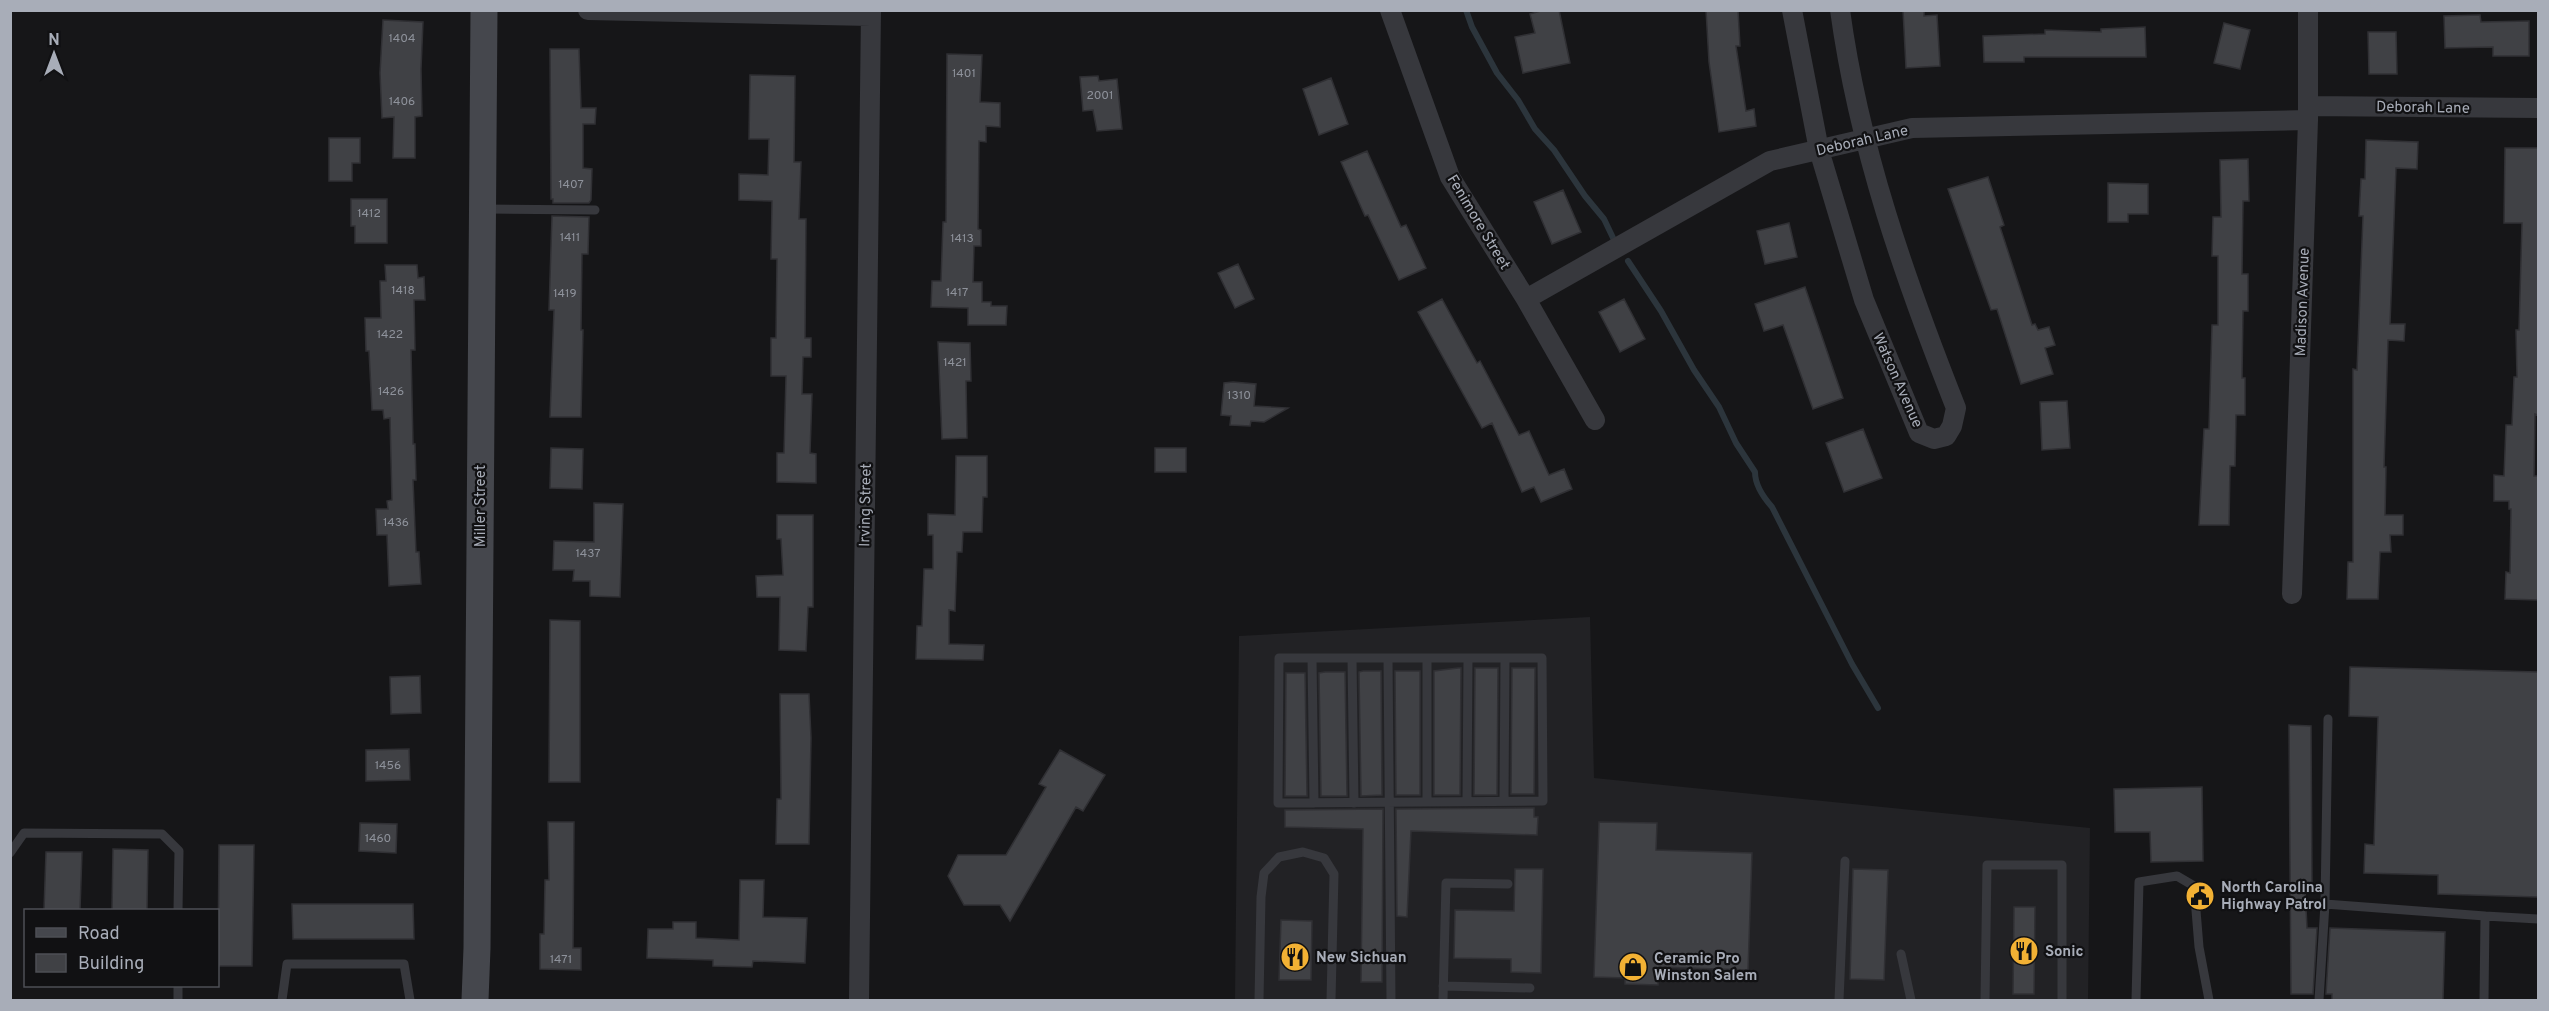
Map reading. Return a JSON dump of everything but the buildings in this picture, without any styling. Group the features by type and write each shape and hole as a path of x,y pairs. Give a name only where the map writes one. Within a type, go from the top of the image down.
{"main road":[{"name":"Miller Street","path":"475,1000 484,10"}],"street":[{"path":"588,10 871,13"},
{"name":"Fenimore Street","path":"1390,10 1450,177 1526,299 1595,420"},
{"name":"Watson Avenue","path":"1792,10 1819,150 1864,300 1919,433 1934,439 1946,436 1952,426 1956,408 1898,255 1864,138 1847,60 1840,10"},
{"name":"Madison Avenue","path":"2292,594 2308,113 2308,10"},
{"name":"Irving Street","path":"859,1000 871,13"},
{"name":"Deborah Lane","path":"1526,299 1770,161 1912,128 2308,113 2538,108"}],"lane":[{"path":"483,209 595,210"},
{"path":"1279,658 1312,658 1542,658 1543,801 1278,803 1279,658"},
{"path":"1312,658 1314,803"},
{"path":"1352,658 1354,803"},
{"path":"1388,658 1391,1000"},
{"path":"1427,658 1427,801"},
{"path":"1467,801 1468,658"},
{"path":"1504,801 1505,658"},
{"path":"2319,1000 2325,904 2328,719"},
{"path":"10,853 24,833 162,834 179,851 178,909"},
{"path":"1259,1000 1261,897 1264,873 1279,857 1303,852 1324,858 1334,874 1331,1000"},
{"path":"1839,1000 1845,861"},
{"path":"1985,1000 1987,865 2062,865 2062,1000"},
{"path":"2136,1000 2139,882 2177,876 2194,886 2199,947 2209,1000"},
{"path":"1443,1000 1446,883 1508,884"},
{"path":"2325,904 2538,919"},
{"path":"2484,1000 2485,916"},
{"path":"1901,954 1911,1000"},
{"path":"282,1000 287,964 404,964 410,1000"},
{"path":"1443,986 1530,988"}],"shaded area":[{"path":"1590,617 1594,778 2090,828 2088,1000 1235,1000 1239,636"}],"waterway":[{"path":"1466,10 1472,27 1497,73 1518,100 1535,129 1554,150 1585,196 1604,219 1615,242"},
{"path":"1628,261 1719,407 1736,443 1755,472 1760,491 1772,507 1852,664 1878,708"}],"place":[{"name":"North Carolina Highway Patrol","path":"2200,896"},
{"name":"Sonic","path":"2024,951"},
{"name":"New Sichuan","path":"1295,957"},
{"name":"Ceramic Pro Winston Salem","path":"1633,967"}]}
